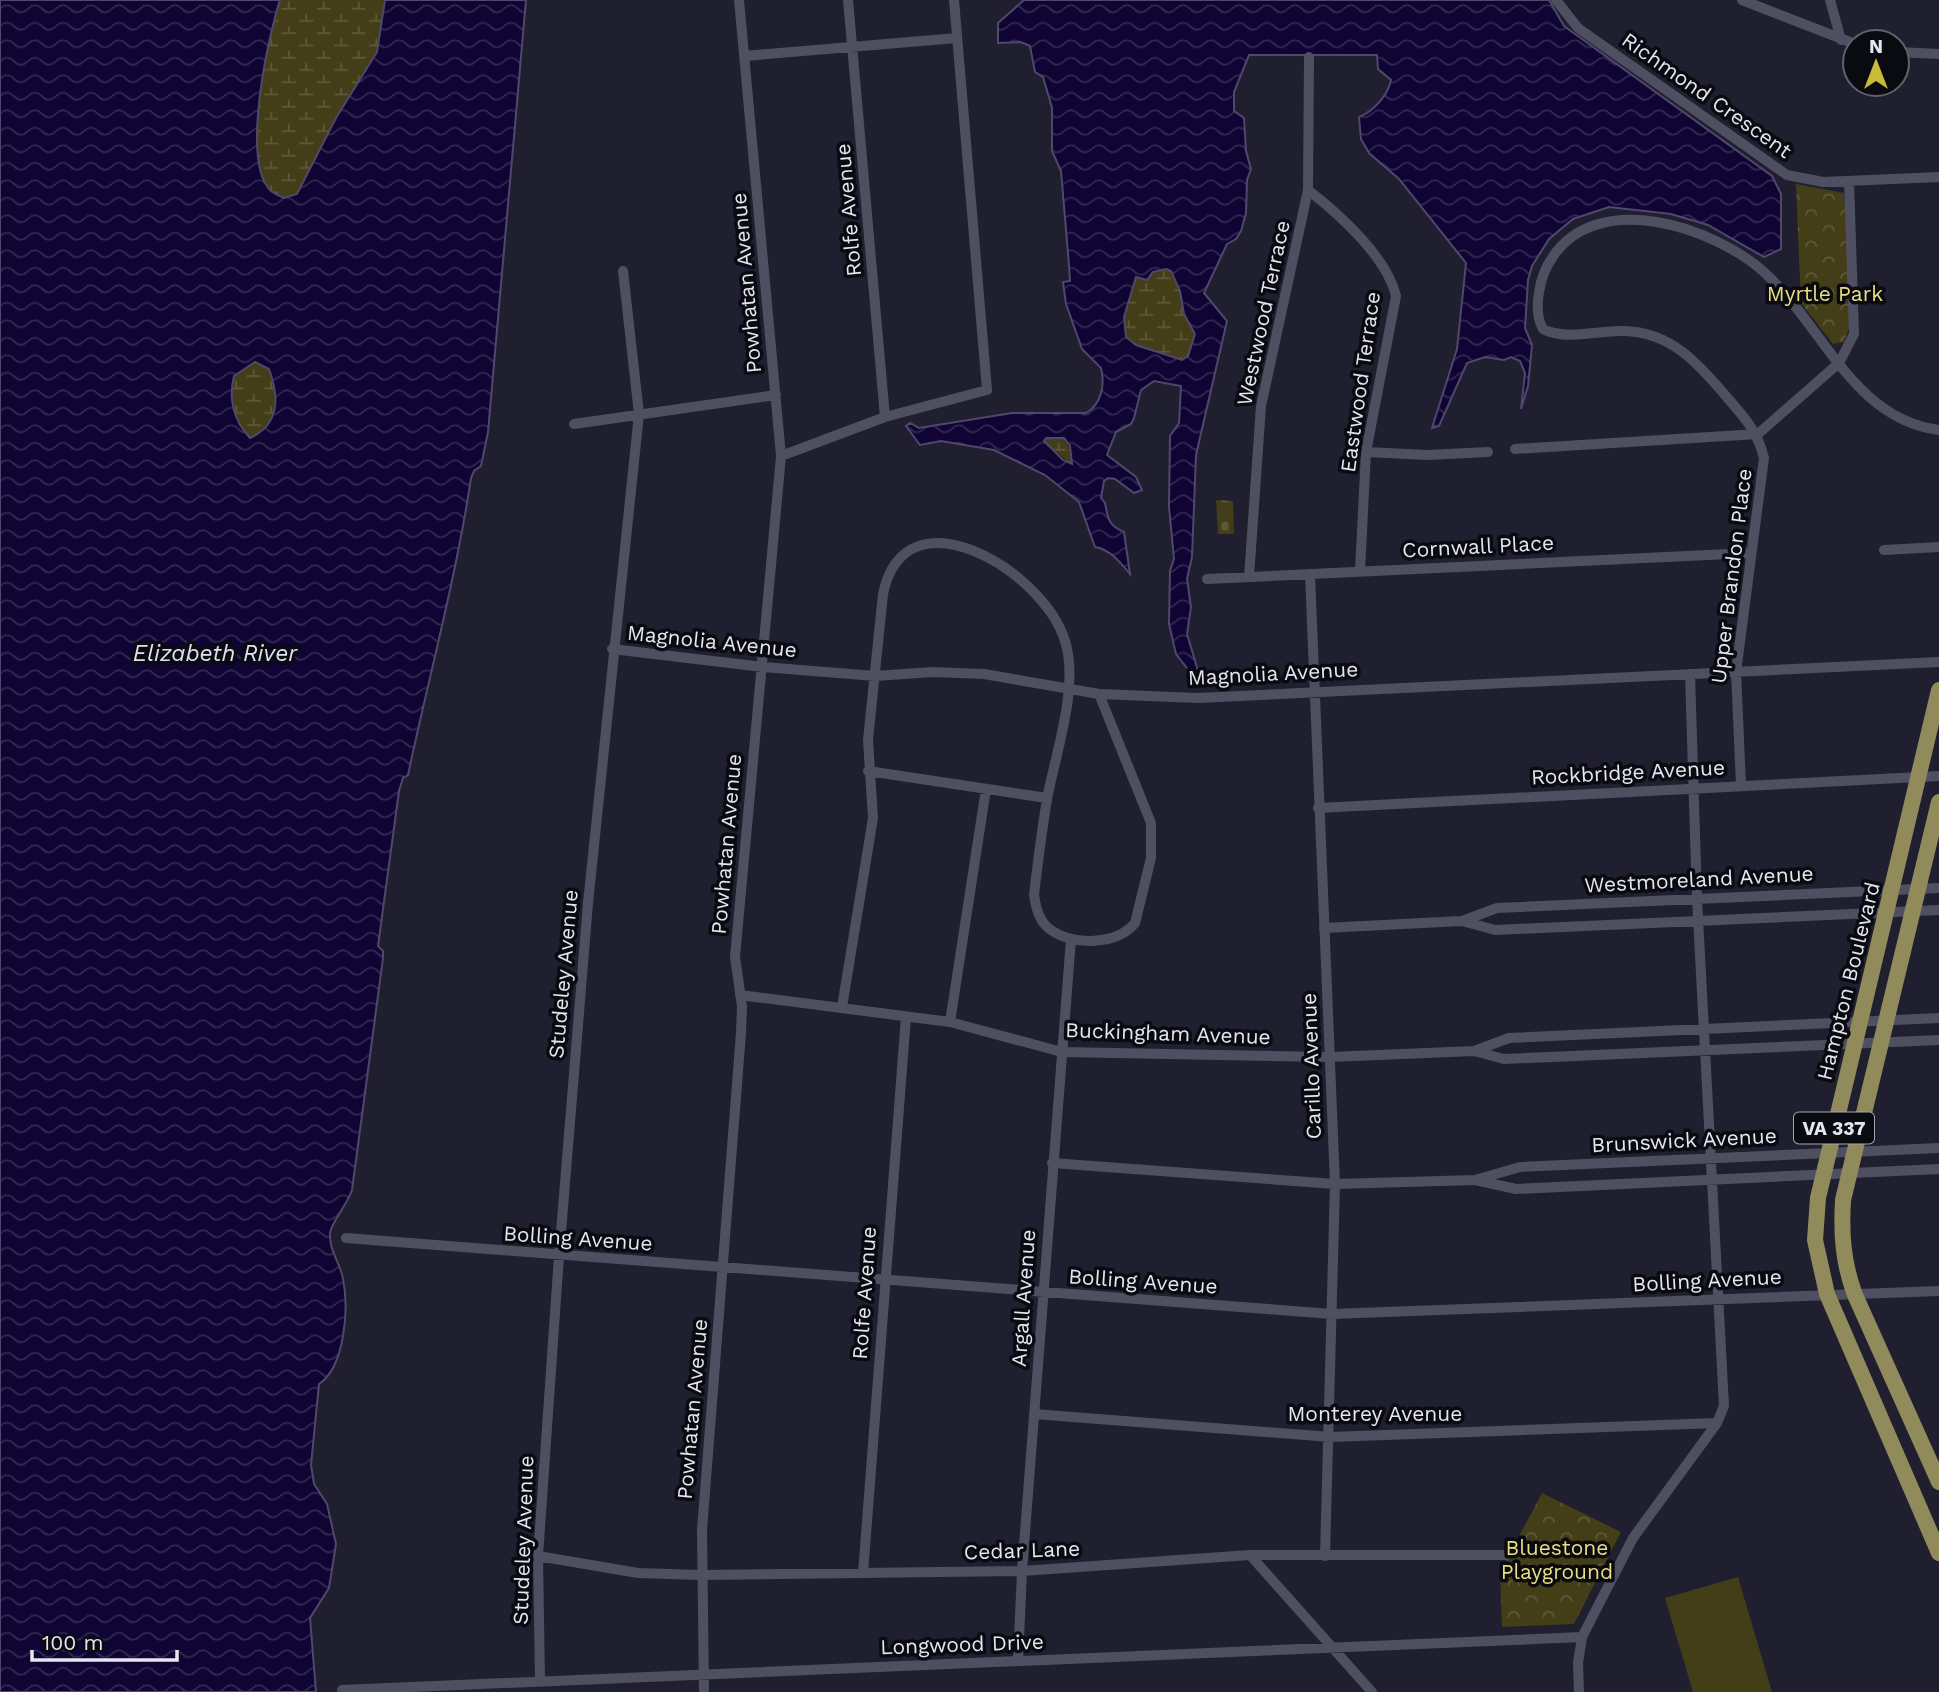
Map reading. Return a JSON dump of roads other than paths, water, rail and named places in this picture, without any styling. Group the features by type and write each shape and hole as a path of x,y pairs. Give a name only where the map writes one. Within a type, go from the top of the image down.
{"main road":[{"name":"Hampton Boulevard","path":"1939,690 1815,1216 1815,1240 1827,1294 1939,1553"},
{"name":"VA 337","path":"1939,802 1843,1200 1841,1233 1846,1271 1855,1295 1939,1482"}],"street":[{"name":"Powhatan Avenue","path":"704,1692 701,1576 741,1033 735,957 781,456 739,0"},
{"name":"Rolfe Avenue","path":"848,0 885,417"},
{"path":"781,456 885,417 987,390 954,0"},
{"name":"Richmond Crescent","path":"1556,0 1578,28 1775,169 1804,179 1849,181 1939,177"},
{"path":"1741,0 1841,40"},
{"path":"1830,0 1841,40"},
{"path":"745,56 957,38"},
{"path":"1911,53 1939,54"},
{"name":"Westwood Terrace","path":"1249,577 1261,406 1308,190 1309,57"},
{"path":"1515,449 1758,434 1839,363 1849,347 1856,324 1849,181"},
{"name":"Eastwood Terrace","path":"1308,190 1340,218 1388,272 1393,283 1394,310 1366,452 1360,571"},
{"path":"1758,434 1695,359 1676,346 1638,332 1549,332 1543,329 1538,315 1542,279 1559,246 1572,234 1603,221 1659,223 1705,237 1766,274 1877,405 1915,425 1939,430"},
{"name":"Studeley Avenue","path":"540,1681 538,1556 559,1256 587,903 639,414 623,271"},
{"path":"574,424 776,395"},
{"name":"Upper Brandon Place","path":"1741,785 1736,672 1764,458 1758,434"},
{"path":"1366,452 1427,455 1488,452"},
{"path":"842,1007 873,818 868,740 883,594 890,570 911,551 946,544 975,551 1002,563 1038,593 1058,622 1066,642 1070,667 1068,691 1047,798 1034,895 1036,910 1051,930 1071,939 1101,940 1130,930 1139,915 1152,849 1151,823 1099,694"},
{"path":"1884,550 1939,547"},
{"name":"Cornwall Place","path":"1207,579 1750,553"},
{"name":"Carillo Avenue","path":"1310,574 1335,1184 1325,1556"},
{"name":"Magnolia Avenue","path":"612,649 763,667 875,676 933,672 984,674 1068,691 1198,698 1939,662"},
{"name":"Upper Brandon Place","path":"1690,674 1697,899 1724,1406 1717,1423"},
{"path":"868,771 1047,798"},
{"name":"Rockbridge Avenue","path":"1318,808 1939,776"},
{"path":"950,1023 986,789"},
{"name":"Westmoreland Avenue","path":"1324,928 1462,920 1497,908 1939,888"},
{"name":"Westmoreland Avenue","path":"1462,920 1495,930 1939,910"},
{"name":"Argall Avenue","path":"1018,1661 1052,1163 1071,939"},
{"name":"Buckingham Avenue","path":"740,995 950,1023 1062,1052 1330,1057 1474,1051 1504,1059 1939,1040"},
{"name":"Rolfe Avenue","path":"863,1573 906,1017"},
{"name":"Buckingham Avenue","path":"1474,1051 1509,1038 1939,1018"},
{"name":"Brunswick Avenue","path":"1475,1180 1520,1167 1939,1148"},
{"name":"Brunswick Avenue","path":"1052,1163 1335,1184 1475,1180 1516,1189 1939,1169"},
{"name":"Bolling Avenue","path":"346,1238 1332,1314 1939,1291"},
{"name":"Monterey Avenue","path":"1034,1414 1330,1437 1717,1423"},
{"path":"1579,1692 1578,1662 1583,1637 1633,1538 1717,1423"},
{"path":"1250,1555 1372,1692"},
{"name":"Cedar Lane","path":"538,1556 638,1573 701,1576 1022,1572 1250,1555 1507,1555"},
{"name":"Longwood Drive","path":"342,1690 426,1689 540,1681 1583,1637"}],"water":[{"name":"Elizabeth River","path":"0,0 280,0 264,68 257,126 262,175 270,190 284,198 297,194 336,118 377,52 385,0 526,0 488,432 481,466 474,471 471,478 450,590 408,775 403,778 399,791 378,946 383,951 383,958 352,1190 330,1233 331,1245 343,1279 345,1320 335,1364 319,1384 311,1465 314,1484 327,1504 336,1544 329,1588 310,1618 316,1692 0,1692","holes":["255,362 269,369 275,389 275,408 267,425 250,438 236,417 232,401 234,376"]},
{"path":"1024,0 1549,0 1564,26 1772,176 1781,194 1781,249 1764,257 1708,225 1671,214 1609,207 1573,219 1549,239 1532,266 1528,280 1525,328 1532,345 1528,386 1521,409 1525,373 1520,361 1511,357 1504,360 1485,357 1467,363 1439,426 1432,428 1457,349 1466,263 1399,179 1369,153 1361,139 1359,117 1380,102 1391,80 1378,69 1377,55 1249,55 1234,92 1234,111 1244,118 1246,151 1251,169 1247,180 1246,213 1241,231 1236,239 1227,244 1204,293 1227,321 1196,455 1192,557 1187,579 1191,607 1187,634 1199,674 1194,677 1176,654 1169,624 1170,571 1174,559 1169,507 1170,436 1179,423 1181,386 1154,381 1141,390 1131,424 1116,432 1107,455 1136,477 1142,490 1134,493 1115,479 1108,478 1104,481 1101,498 1110,521 1124,532 1130,574 1110,554 1095,547 1079,502 1045,475 994,450 941,441 920,445 906,426 910,423 919,428 1012,413 1086,413 1096,404 1101,393 1101,368 1082,349 1066,304 1063,282 1070,281 1069,265 1061,171 1052,151 1052,108 1043,77 1035,72 1030,46 1021,42 998,43 998,23","holes":["1166,269 1171,271 1180,291 1184,314 1195,334 1188,356 1182,360 1136,345 1126,337 1124,317 1136,277 1147,280 1153,272","1046,438 1064,438 1070,446 1072,464 1063,460 1044,441"]}],"park label":[{"name":"Myrtle Park","path":"1825,293"},
{"name":"Bluestone Playground","path":"1557,1559"}]}
